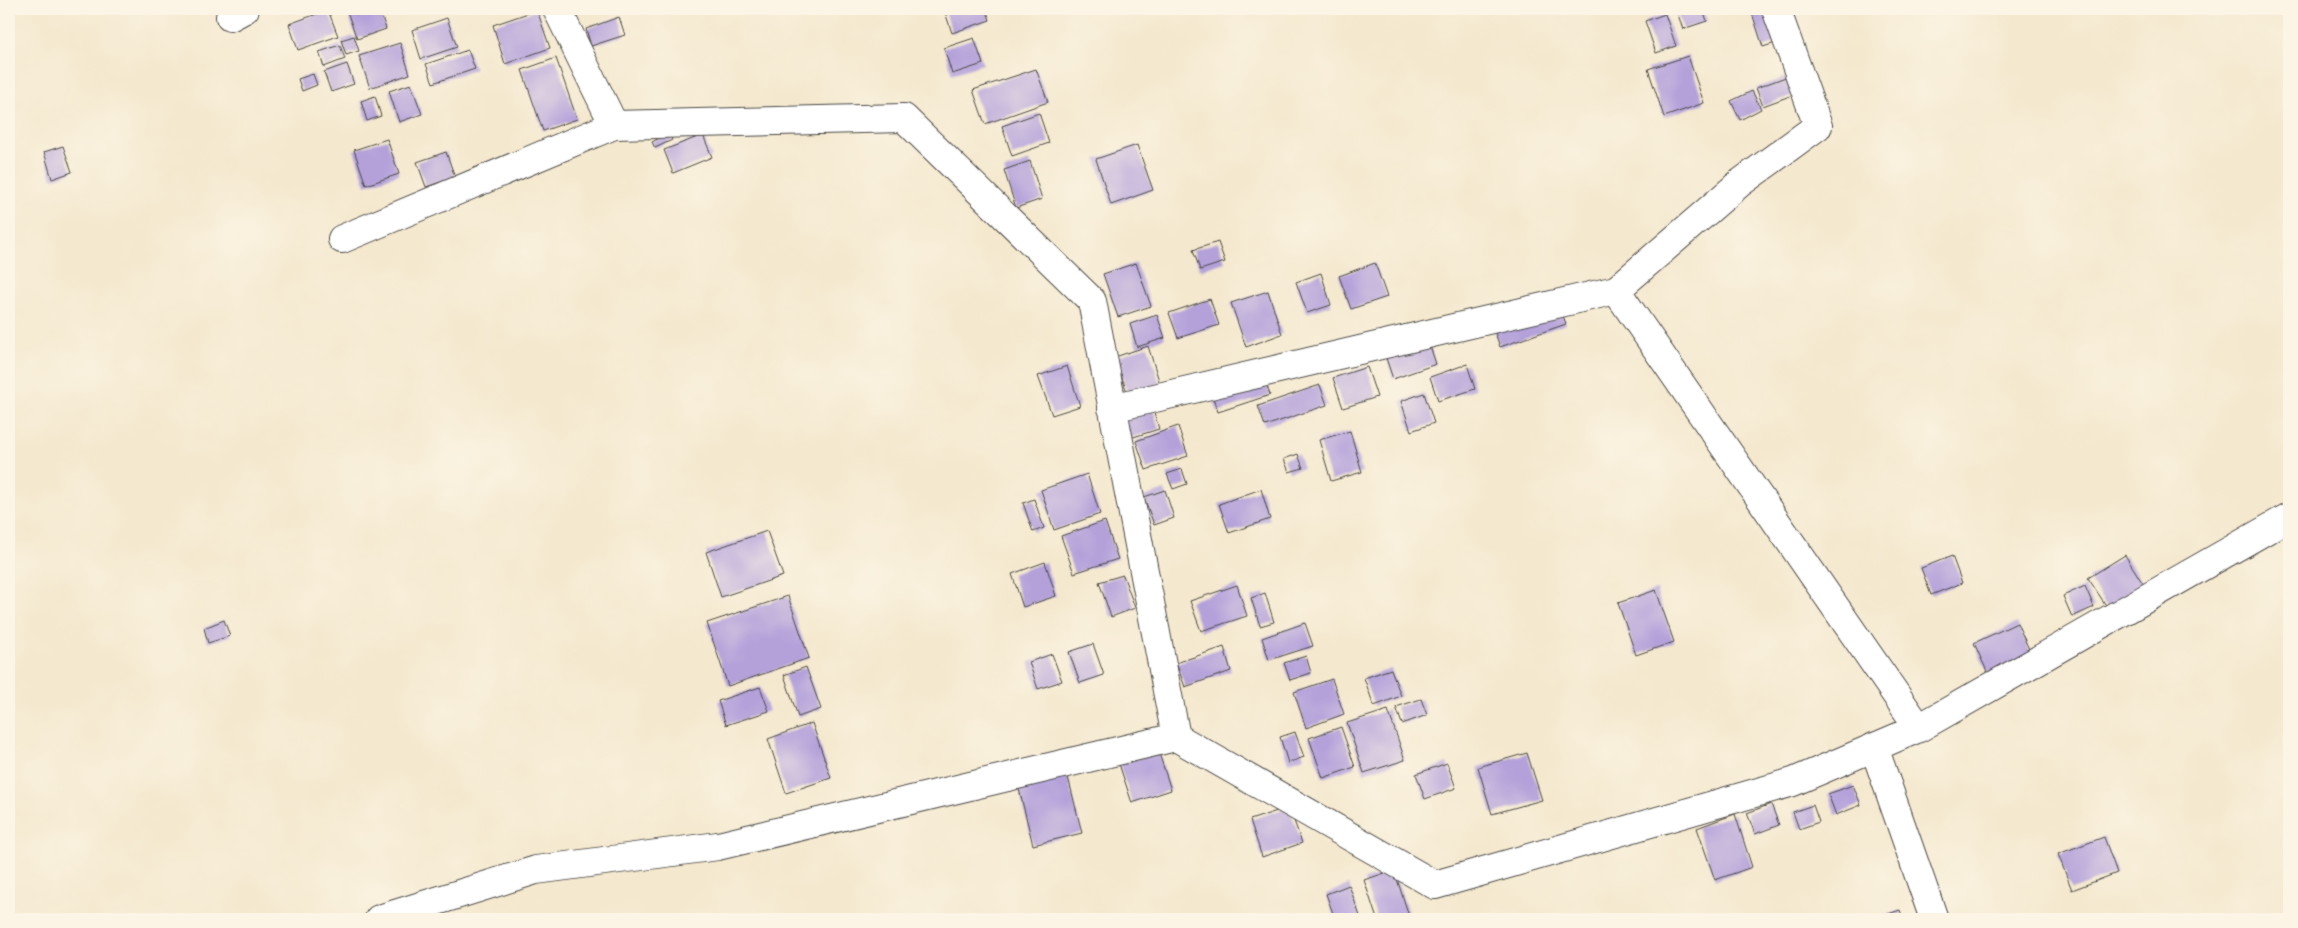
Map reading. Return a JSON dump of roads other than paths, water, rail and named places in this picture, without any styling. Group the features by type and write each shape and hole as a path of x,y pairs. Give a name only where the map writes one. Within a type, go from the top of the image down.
{"street":[{"path":"557,9 614,125"},
{"path":"1112,408 1616,290 1740,183 1818,126 1776,9"},
{"path":"342,239 614,125 904,118 1092,301 1176,737"},
{"path":"1616,290 1919,728"},
{"path":"379,919 536,870 718,846 1176,737 1435,885 1794,782 1919,728 2289,517"},
{"path":"1874,747 1934,919"}]}
